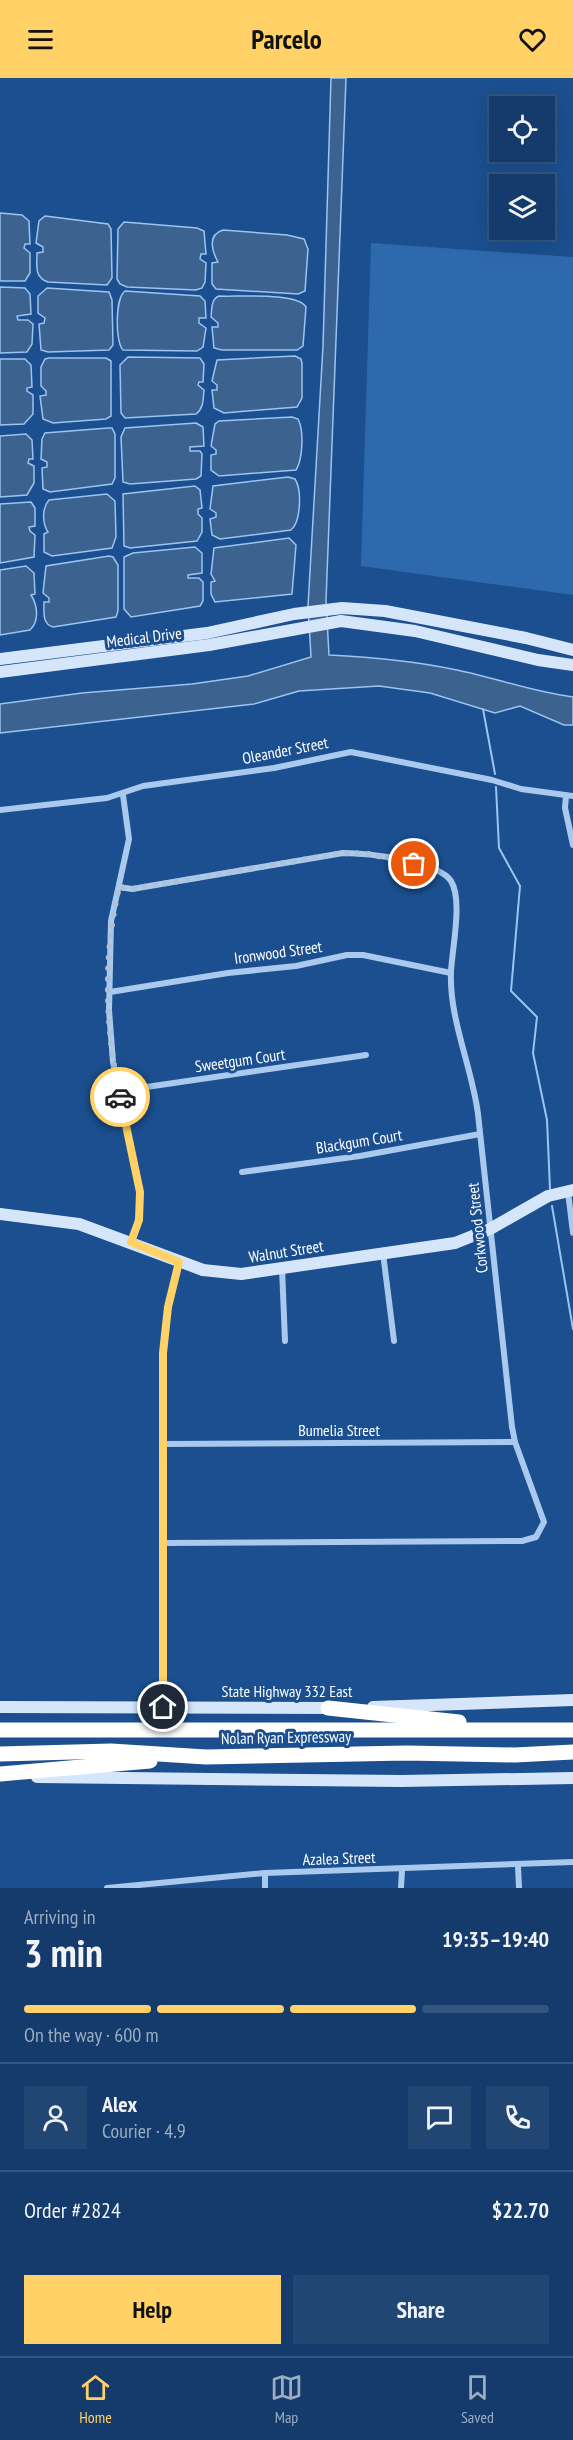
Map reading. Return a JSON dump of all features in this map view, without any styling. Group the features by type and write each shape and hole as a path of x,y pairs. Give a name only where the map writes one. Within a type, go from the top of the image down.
{"highway":[{"path":"328,1708 537,1730"},
{"name":"Nolan Ryan Expressway","path":"0,1730 573,1730"},
{"name":"Nolan Ryan Expressway","path":"0,1754 111,1751 206,1757 407,1752 514,1755 573,1752"},
{"path":"0,1775 206,1757"}],"street":[{"name":"Medical Drive","path":"0,659 207,633 290,615 333,609 385,611 526,638 573,650"},
{"path":"290,615 293,629"},
{"name":"Medical Drive","path":"0,672 208,645 335,622 360,622 415,632 526,658 573,665"},
{"name":"Oleander Street","path":"0,810 123,795 143,786 274,768 351,752 569,796"},
{"path":"123,795 129,839 110,937 110,1033 119,1091 140,1192 139,1220 131,1242"},
{"path":"569,796 565,808 573,845"},
{"name":"Corkwood Street","path":"119,887 132,889 343,853 369,854 433,868 443,873 455,891 451,973 457,1024 474,1080 515,1442 544,1522 536,1537 528,1541 165,1543"},
{"name":"Ironwood Street","path":"110,992 228,973 296,966 347,955 363,955 451,973"},
{"name":"Sweetgum Court","path":"119,1091 366,1055"},
{"name":"Blackgum Court","path":"242,1172 360,1156 480,1134"},
{"path":"570,1191 573,1233"},
{"name":"Walnut Street","path":"0,1214 72,1223 131,1242 179,1262 215,1274 228,1275 455,1243 490,1229 548,1196 570,1191"},
{"path":"383,1253 394,1341"},
{"path":"163,1707 164,1327 179,1262"},
{"path":"282,1268 285,1341"},
{"name":"Bumelia Street","path":"163,1444 515,1442"},
{"name":"State Highway 332 East","path":"0,1707 328,1708 573,1700"},
{"path":"0,1775 401,1781 573,1778"},
{"name":"Azalea Street","path":"107,1888 265,1873 518,1866 573,1862"},
{"path":"518,1866 519,1888"},
{"path":"401,1888 402,1870"},
{"path":"265,1873 265,1888"}],"shaded area":[{"path":"331,78 346,78 326,601 329,655 393,660 441,667 573,697 573,725 564,725 520,706 495,713 430,693 379,686 299,691 254,704 0,733 0,704 248,676 311,657 308,606 323,346"},
{"path":"0,213 22,215 29,221 30,244 25,244 24,248 30,253 30,273 25,281 0,281"},
{"path":"45,216 108,224 111,229 112,278 107,285 48,282 40,277 37,270 37,253 43,252 43,247 36,243 39,221"},
{"path":"124,222 197,228 204,231 206,254 201,254 200,259 206,263 205,282 202,288 196,290 127,287 120,284 117,279 118,229"},
{"path":"223,230 287,235 304,239 308,249 305,291 298,294 216,289 212,284 212,263 218,262 212,245 214,236"},
{"path":"371,243 573,257 573,595 361,566"},
{"path":"0,287 25,288 30,294 31,314 17,316 18,320 28,320 33,324 32,344 27,352 0,353"},
{"path":"47,288 109,292 112,300 113,345 109,350 48,352 41,350 39,324 44,323 45,318 38,313 38,296"},
{"path":"125,291 200,296 205,301 206,318 199,318 199,323 206,328 203,347 197,351 123,350 120,345 117,320 119,302"},
{"path":"219,296 280,297 300,302 306,307 303,346 297,350 222,350 214,348 212,327 218,327 218,323 211,317 213,302"},
{"path":"295,356 301,359 302,363 302,398 297,407 224,413 214,408 212,390 217,390 217,385 212,381 217,360"},
{"path":"128,357 200,358 204,364 203,382 199,382 198,385 204,390 203,403 199,412 125,418 121,413 120,365"},
{"path":"106,358 111,361 111,416 106,419 53,423 43,419 40,396 46,395 46,391 41,386 41,367 45,359"},
{"path":"0,359 25,359 31,365 32,387 27,388 27,391 33,395 33,414 24,424 0,425"},
{"path":"292,417 298,419 302,437 300,459 296,470 219,476 211,470 211,455 216,454 216,450 211,446 215,424 219,421"},
{"path":"196,423 203,427 204,446 190,447 190,451 200,451 202,454 201,476 196,479 130,484 123,482 121,437 125,428"},
{"path":"112,428 115,434 115,478 112,484 50,492 43,489 42,468 47,467 47,462 41,459 42,439 45,433"},
{"path":"26,434 32,440 33,459 29,459 28,463 34,466 34,483 27,495 0,497 0,436"},
{"path":"288,477 295,479 299,490 299,513 291,530 220,539 212,535 210,519 216,517 216,513 210,509 213,486"},
{"path":"195,486 200,490 202,508 198,509 198,514 202,518 202,532 197,541 130,548 124,546 123,494"},
{"path":"107,494 115,501 116,537 112,548 52,556 44,552 44,534 48,532 44,512 49,500"},
{"path":"31,502 35,508 35,526 29,527 35,535 34,557 0,563 0,504"},
{"path":"289,538 296,545 292,594 215,602 211,594 211,582 215,581 211,574 214,548"},
{"path":"195,547 202,553 202,573 188,575 188,578 199,578 203,582 203,601 200,606 131,617 124,609 124,557 133,553"},
{"path":"113,557 118,565 116,617 53,627 49,625 44,614 44,602 49,602 49,598 43,593 46,566"},
{"path":"26,566 34,573 35,594 31,595 36,608 35,622 30,630 0,635 0,570"}],"waterway":[{"path":"483,709 495,774"},
{"path":"496,787 499,848 520,886 511,991 537,1017 533,1053 547,1120 550,1189"},
{"path":"552,1206 573,1329"}],"way so far":[{"path":"120,1097 113,1062 109,1010 111,921 119,887 132,889 319,859 343,853 369,854 414,864"}],"route":[{"path":"120,1097 141,1204 139,1220 131,1242 179,1262 164,1327 163,1353 165,1543 163,1707"}]}
